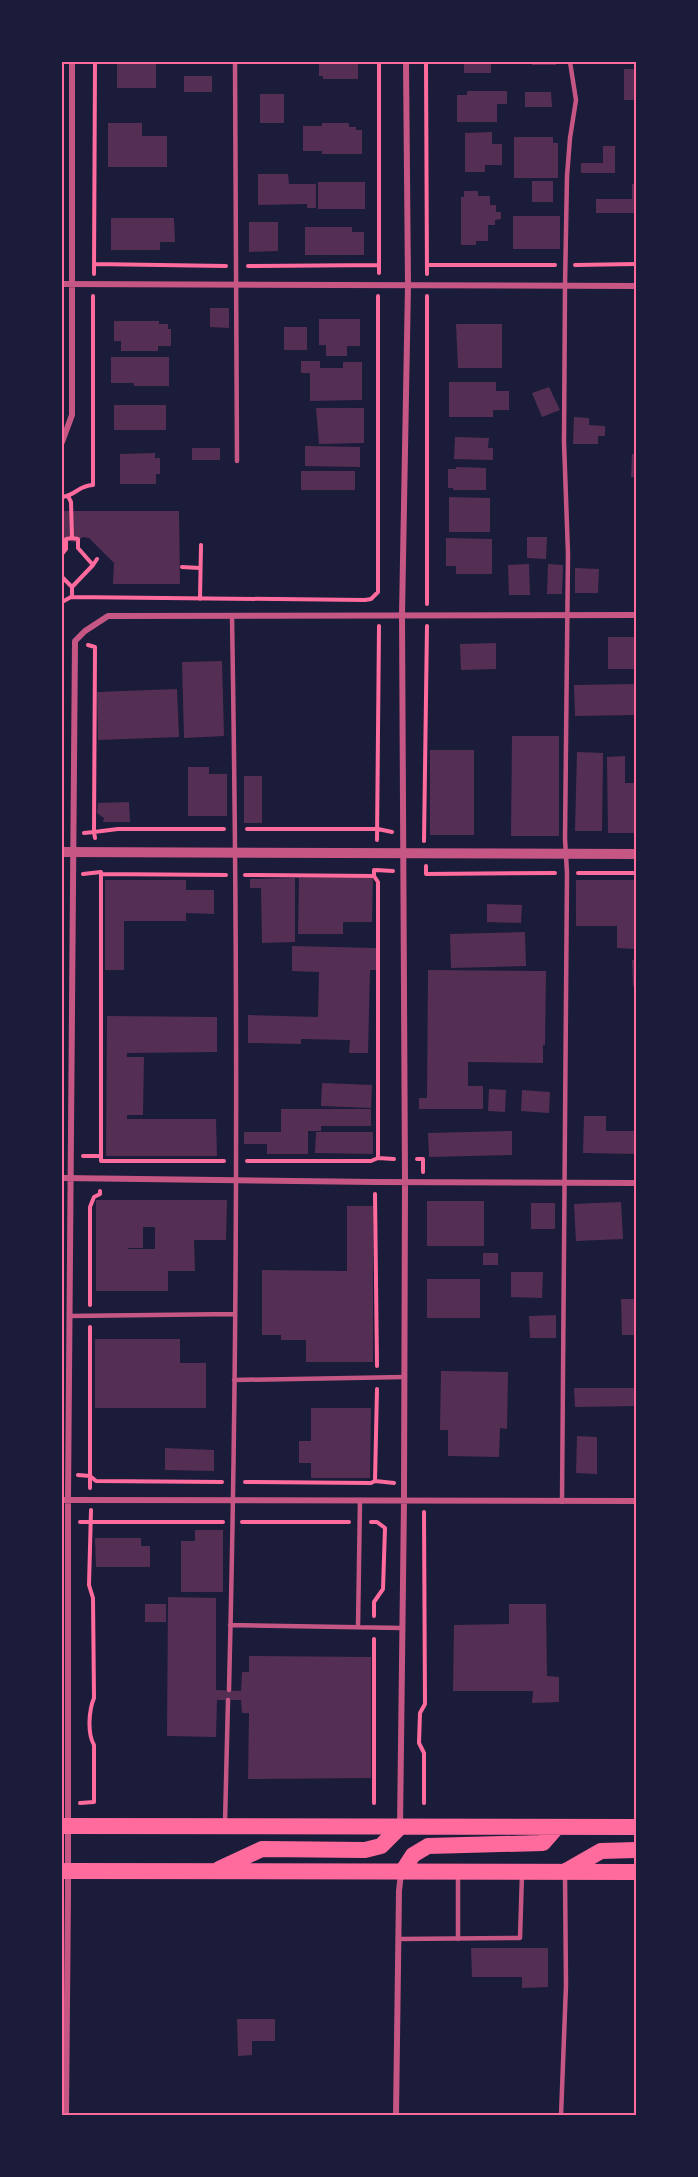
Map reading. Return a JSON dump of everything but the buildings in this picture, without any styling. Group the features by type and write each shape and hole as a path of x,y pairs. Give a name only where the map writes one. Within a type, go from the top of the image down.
{"highway":[{"path":"65,1827 636,1827"},
{"path":"213,1871 262,1849 364,1850 381,1846 400,1827"},
{"path":"402,1872 413,1855 428,1846 543,1843 557,1827"},
{"path":"565,1872 601,1851 636,1850"},
{"path":"65,1871 636,1872"}],"street":[{"path":"62,442 72,415 72,62"},
{"path":"400,1827 405,1377 402,615 408,285 405,62"},
{"path":"62,284 636,286"},
{"path":"66,2115 65,1635 68,1523 65,1500 68,1474 70,1178 67,852 73,833 75,641 85,630 108,616 636,615"},
{"path":"67,852 636,854"},
{"path":"62,1178 636,1183"},
{"path":"65,1500 636,1501"},
{"path":"396,2115 398,1939 402,1872"}],"lane":[{"path":"235,62 237,461"},
{"path":"562,1502 568,554 564,442 565,265 570,138 576,100 570,62"},
{"path":"229,1690 235,1314 236,828 232,616"},
{"path":"69,1316 235,1314"},
{"path":"234,1380 405,1377"},
{"path":"358,1627 360,1500"},
{"path":"230,1625 403,1628"},
{"path":"225,1827 228,1700"},
{"path":"458,1872 458,1939"},
{"path":"398,1939 520,1938 522,1872"},
{"path":"561,2115 566,1985 565,1872"}],"path":[{"path":"379,62 378,828 374,870 426,874 636,873"},
{"path":"426,62 428,286 428,615 424,840 426,874"},
{"path":"94,264 379,265"},
{"path":"427,265 636,264"},
{"path":"62,497 68,496 82,486"},
{"path":"68,496 71,501 72,538"},
{"path":"62,554 66,549 66,539 78,539 78,548 93,564"},
{"path":"200,599 201,545"},
{"path":"72,597 72,587 97,560"},
{"path":"182,567 200,568"},
{"path":"62,577 72,587"},
{"path":"62,602 72,597 365,600 371,599 378,592"},
{"path":"75,641 95,647 94,832"},
{"path":"73,833 118,829 378,828 424,840 435,840"},
{"path":"375,1182 377,1377 375,1481"},
{"path":"68,1474 90,1476 96,1481 371,1483 375,1481 404,1484"},
{"path":"424,1500 425,1704 420,1713 419,1743 424,1753 424,1803"},
{"path":"68,1523 377,1522 385,1528 383,1589 374,1602 374,1803"}]}
